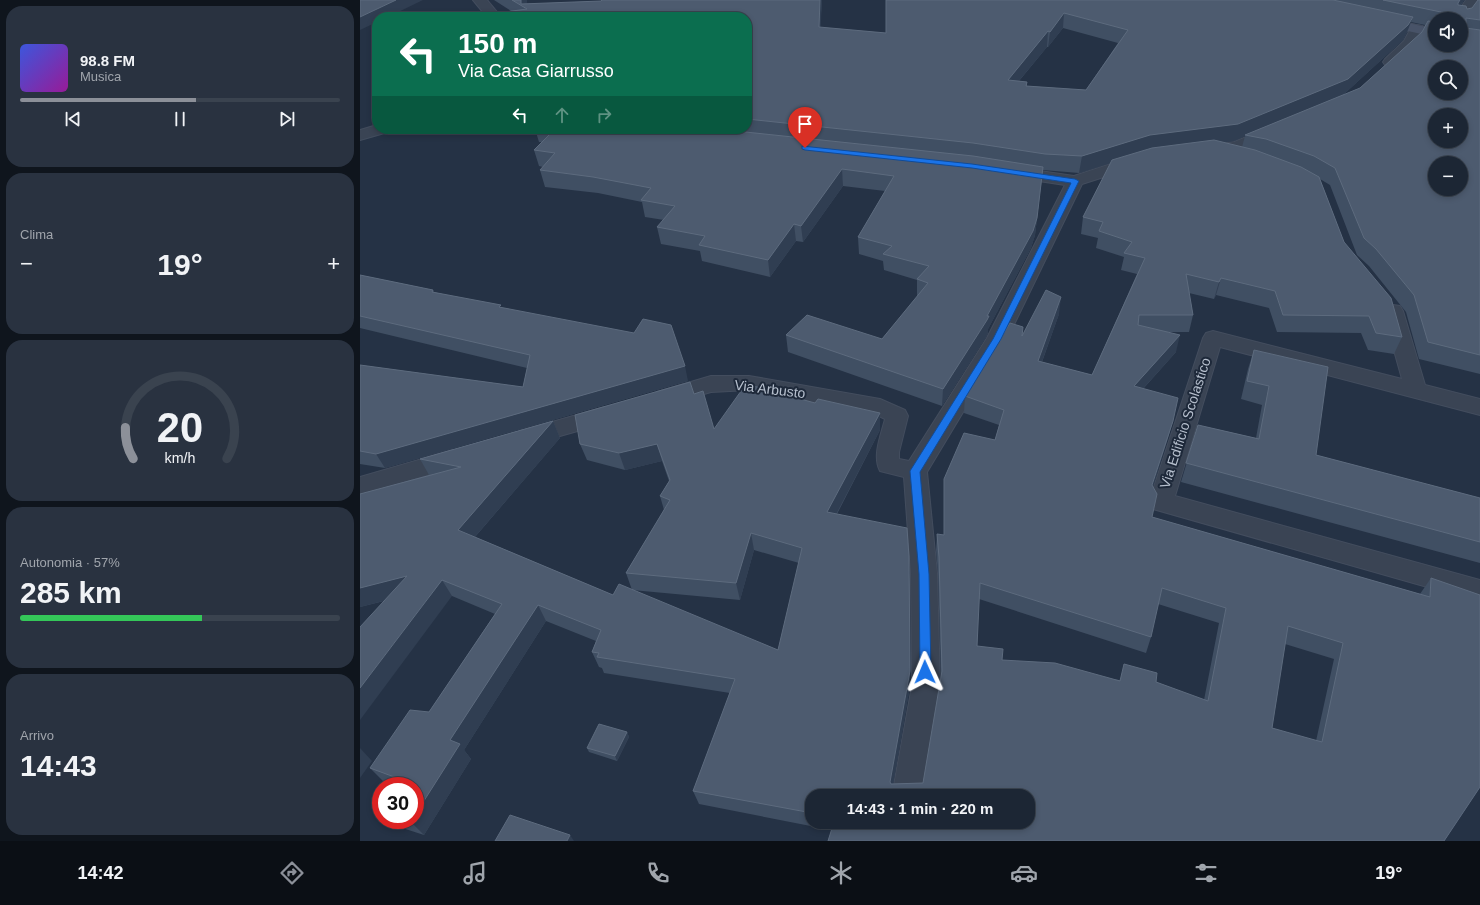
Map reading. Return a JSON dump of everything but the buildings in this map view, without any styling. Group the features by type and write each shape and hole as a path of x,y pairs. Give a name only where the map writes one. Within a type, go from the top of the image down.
{"main road":[{"path":"1369,18 1428,31"}],"street":[{"path":"480,0 490,12"},
{"path":"1465,12 1473,0"},
{"path":"1376,74 1410,43 1417,29"},
{"path":"1248,160 1198,152 1237,147 1286,126"},
{"path":"360,135 372,132"},
{"path":"1001,170 1075,181 1147,158"},
{"path":"908,789 926,686 924,574 915,471 997,339 1075,181"},
{"path":"1381,295 1395,313 1416,391"},
{"name":"Via Edificio Scolastico","path":"1480,407 1212,338 1160,502 1480,591"},
{"name":"Via Arbusto","path":"645,403 711,384 749,383 880,406 897,416 888,452 888,465 915,471"},
{"path":"508,443 623,409"},
{"path":"360,486 470,454"},
{"path":"898,841 901,829"}],"route":[{"path":"805,148 972,166 1075,181 997,339 915,471 924,574 925,672"}]}
